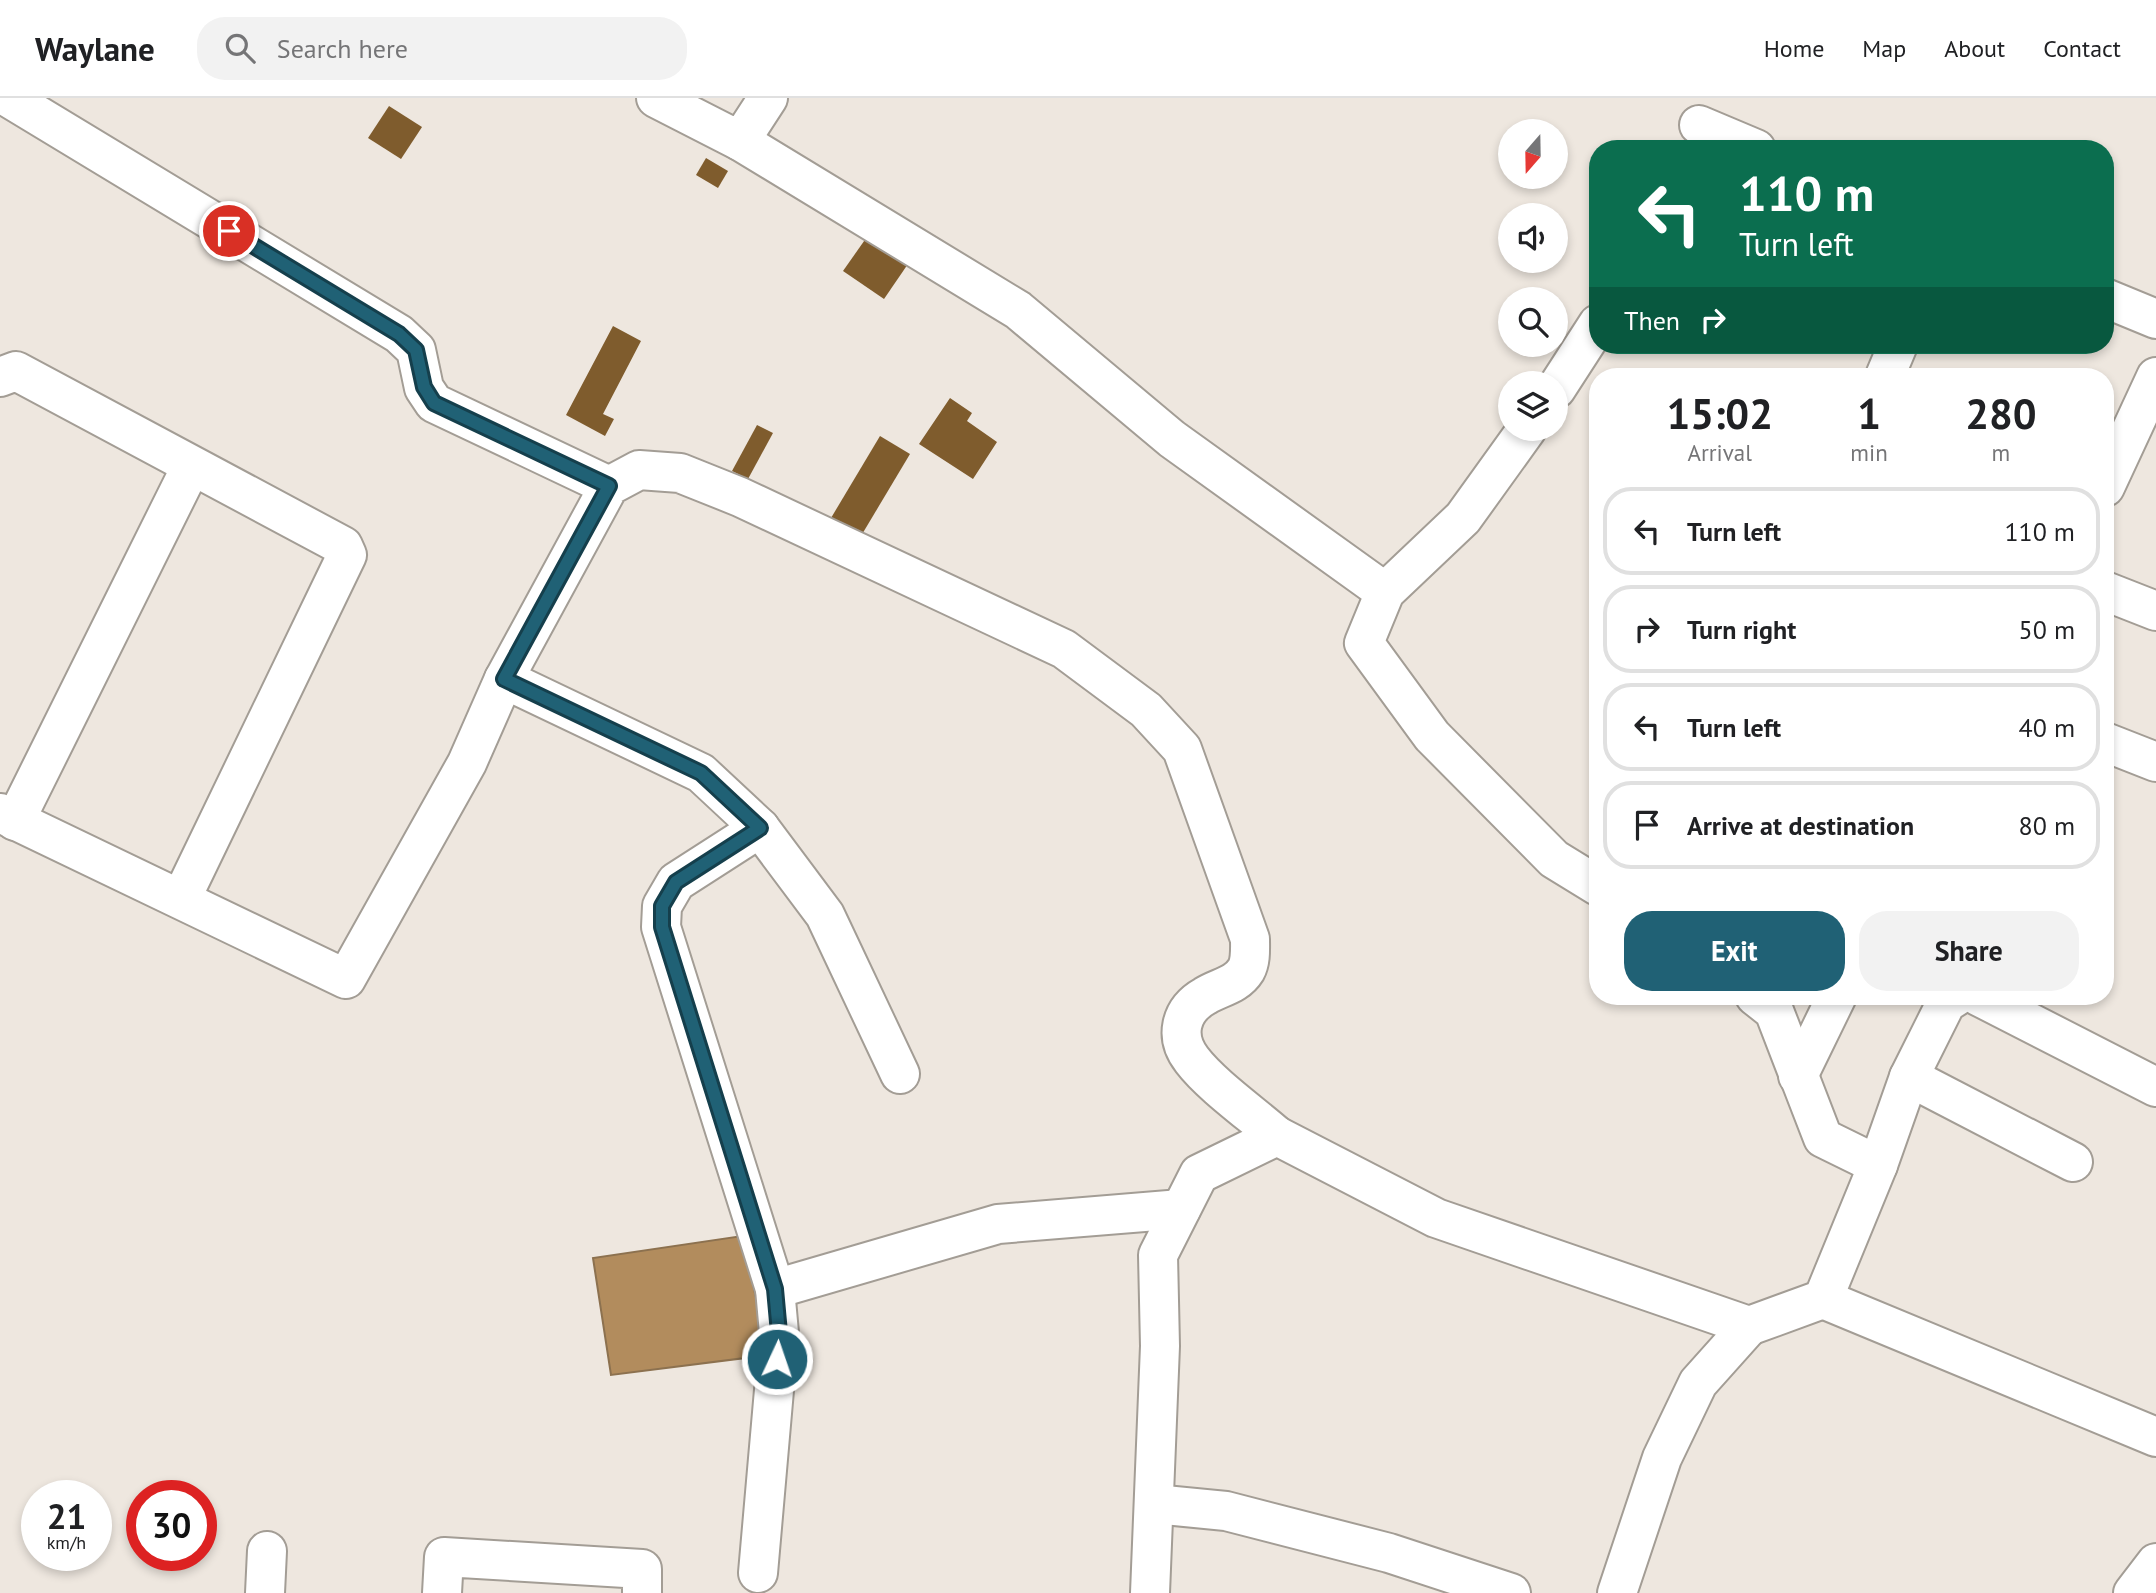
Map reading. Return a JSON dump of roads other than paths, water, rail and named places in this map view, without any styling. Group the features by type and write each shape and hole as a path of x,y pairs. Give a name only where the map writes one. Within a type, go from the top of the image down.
{"street":[{"path":"9,98 399,334 416,350 424,387 434,403 609,486"},
{"path":"656,98 740,141 1018,310 1172,439 1385,592"},
{"path":"740,141 768,98"},
{"path":"1699,124 1735,140"},
{"path":"2114,302 2156,319"},
{"path":"1568,371 1589,338"},
{"path":"0,377 16,372 342,546 347,555 181,899"},
{"path":"2114,473 2147,420 2156,377"},
{"path":"1519,441 1464,518 1385,592 1364,643 1432,736 1554,859 1589,880"},
{"path":"191,467 8,817 346,979 467,763 504,679 609,486 639,470 680,473 740,497 1063,649 1146,710 1182,749 1250,939 1250,957 1235,982 1203,996 1186,1013 1181,1026 1182,1044 1193,1062 1277,1136 1436,1218 1749,1326"},
{"path":"2114,595 2156,611"},
{"path":"504,679 701,773 760,828 825,915 900,1074"},
{"path":"2114,746 2156,762"},
{"path":"758,1573 779,1333 775,1289 662,927 662,906 676,882 760,828"},
{"path":"1766,1005 1774,1011 1823,1138 1878,1165"},
{"path":"1798,1076 1833,1005"},
{"path":"1824,1298 1878,1165 1909,1077 1946,1005"},
{"path":"1996,1005 2156,1087"},
{"path":"1909,1077 2073,1162"},
{"path":"1150,1593 1160,1346 1158,1255 1199,1174 1277,1136"},
{"path":"775,1289 998,1224 1181,1209"},
{"path":"1617,1593 1662,1458 1698,1383 1749,1326 1824,1298 2156,1437"},
{"path":"1154,1504 1226,1511 1389,1553 1498,1591"},
{"path":"265,1593 267,1550"},
{"path":"442,1593 444,1557 642,1569 642,1593"},
{"path":"2133,1593 2156,1563"}]}
